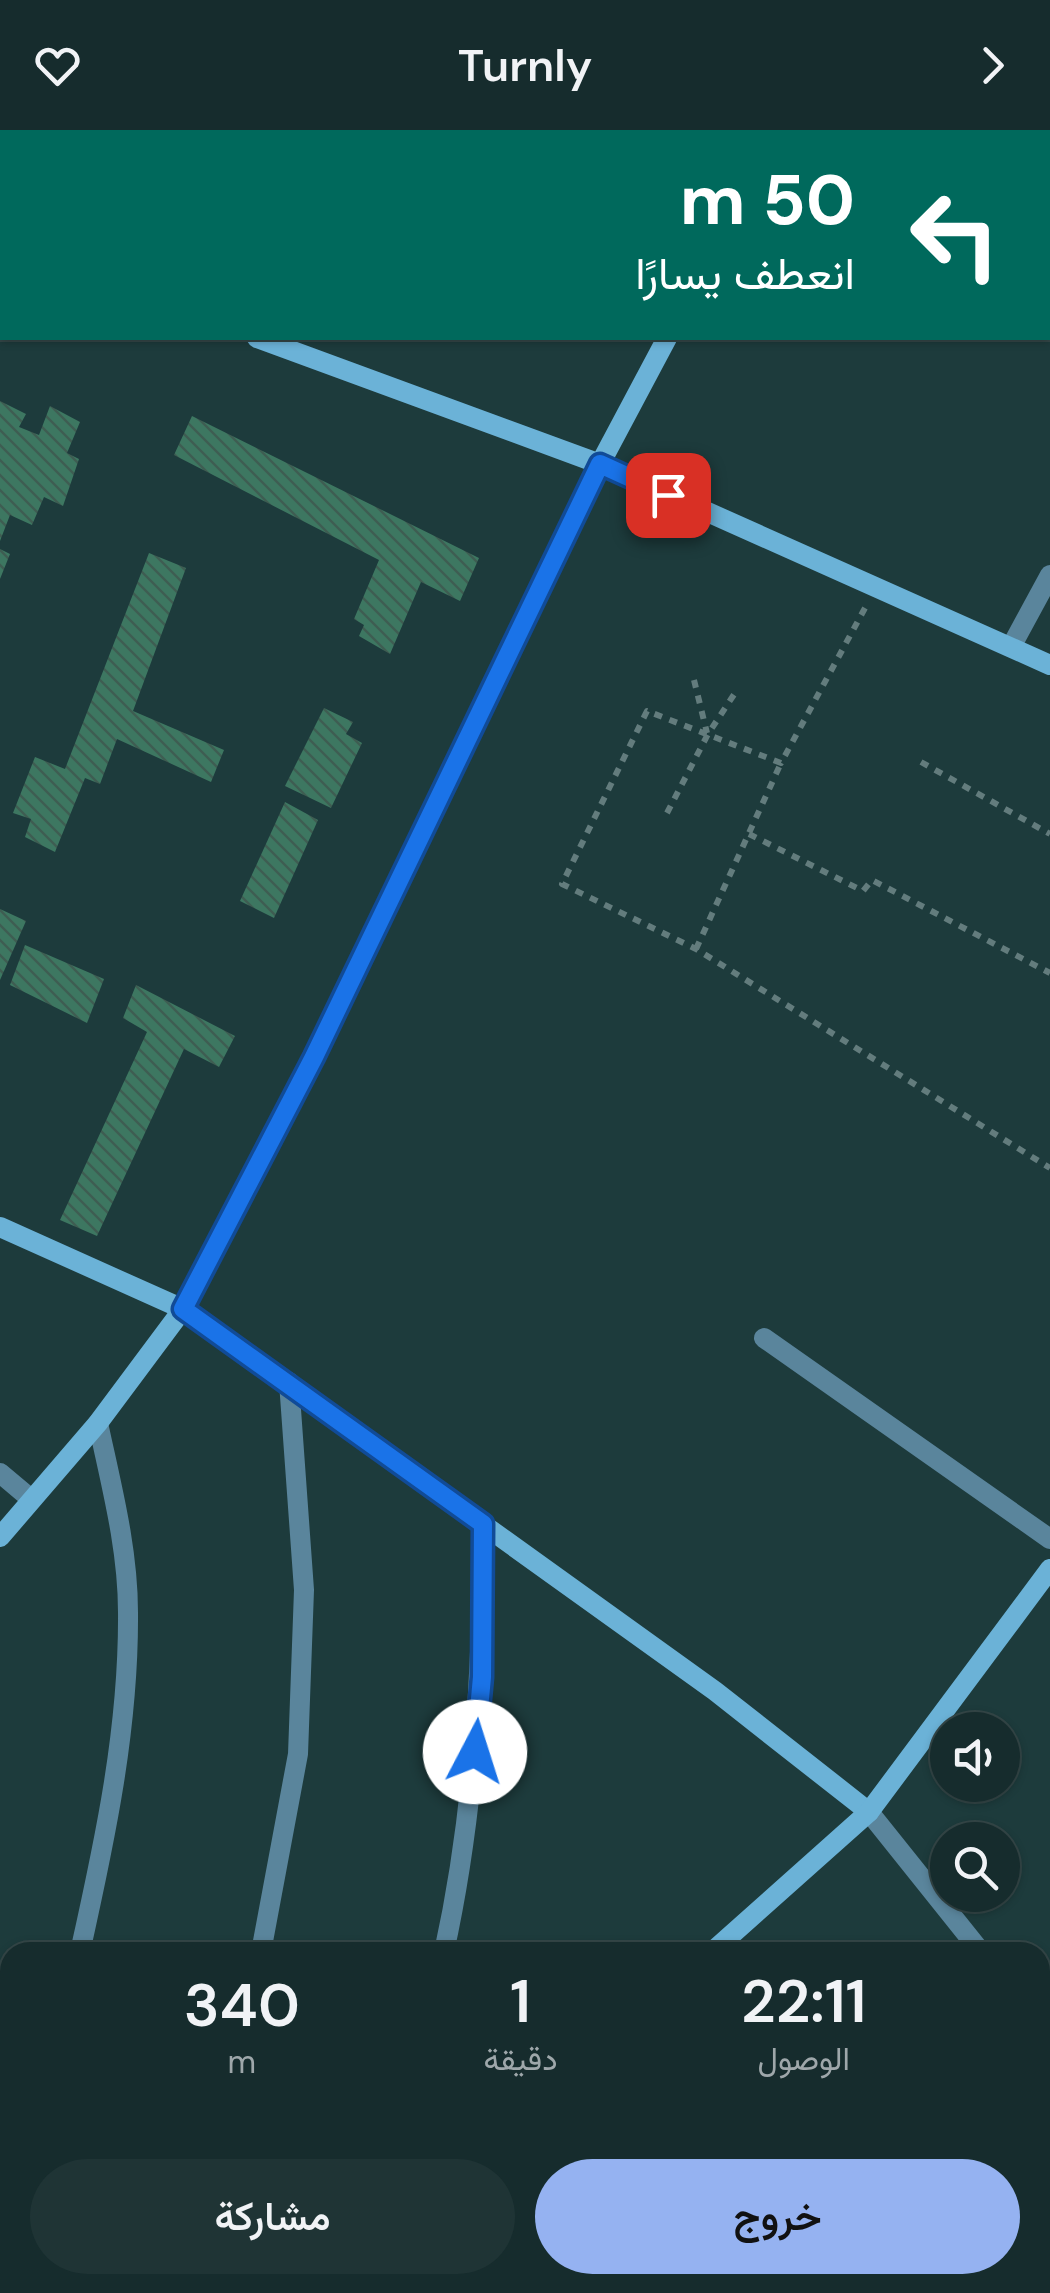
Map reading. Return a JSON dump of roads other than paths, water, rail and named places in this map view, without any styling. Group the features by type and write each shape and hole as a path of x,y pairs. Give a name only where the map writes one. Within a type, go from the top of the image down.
{"street":[{"path":"0,1538 98,1423 183,1309 314,1057 600,464 666,340"},
{"path":"293,344 600,464 1050,665"},
{"path":"1011,647 1050,575"},
{"path":"0,1226 183,1309 714,1692 869,1812 973,1942"},
{"path":"764,1338 1050,1539"},
{"path":"263,1942 298,1754 304,1590 289,1382"},
{"path":"82,1942 124,1725 128,1628 118,1517 98,1423"},
{"path":"0,1472 31,1500"},
{"path":"446,1942 463,1848 482,1677 483,1524"},
{"path":"723,1942 869,1812 1050,1569"}]}
